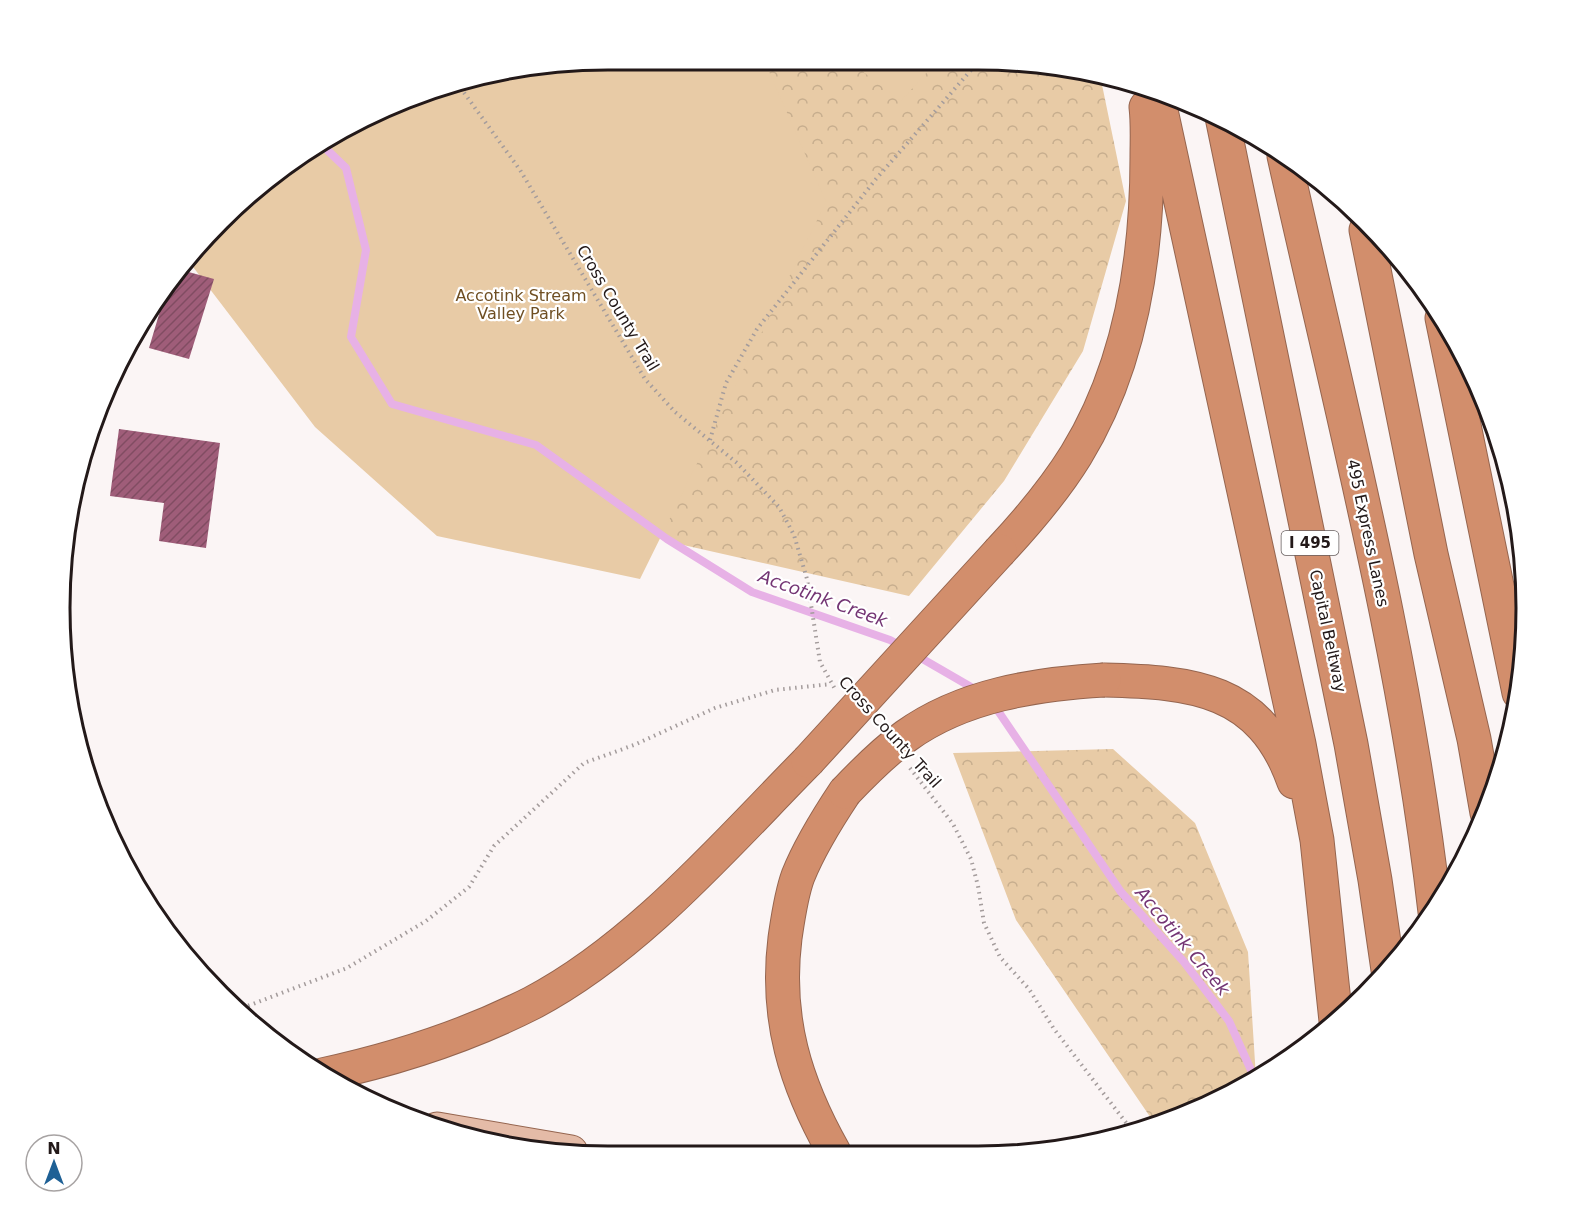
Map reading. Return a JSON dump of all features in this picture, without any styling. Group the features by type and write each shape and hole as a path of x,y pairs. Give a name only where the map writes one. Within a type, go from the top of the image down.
{"highway":[{"path":"336,1072 370,1065 455,1039 534,1002 593,963 653,916 808,761 1029,520 1077,454 1099,409 1132,313 1147,207 1145,97"},
{"path":"1159,102 1299,744 1317,840 1327,915 1335,1011"},
{"name":"Capital Beltway","path":"1225,131 1351,744 1386,959"},
{"name":"495 Express Lanes","path":"1287,168 1404,696 1433,896"},
{"path":"1367,237 1431,554 1474,739 1484,793"},
{"path":"1448,347 1513,665"},
{"path":"830,1146 814,1118 796,1073 786,1027 781,974 787,923 797,878 818,834 845,792 907,735 953,710 1026,688 1104,680 1160,681 1204,691 1243,708 1269,732 1287,762 1300,802 1327,915"}],"path":[{"path":"710,440 726,383 757,329 876,179 971,70"},
{"name":"Cross County Trail","path":"463,91 520,170 645,379 675,412 754,478 779,507 794,536 807,579 820,662 836,691"},
{"path":"247,1006 347,968 426,921 469,887 494,846 584,763 634,745 715,708 775,690 831,684"},
{"name":"Cross County Trail","path":"905,762 953,824 971,859 984,923 1000,957 1029,990 1054,1029 1128,1125"}],"green space":[{"path":"608,70 978,70 1049,75 1102,85 1126,201 1083,351 1004,481 909,596 670,542 337,354 334,146 403,111 436,99 469,89 538,75"},
{"name":"Accotink Stream Valley Park","path":"768,70 826,202 640,579 437,536 315,427 193,267 228,228 281,182 310,161 371,126 403,111 469,89 538,75 573,72"},
{"path":"861,70 929,70 901,101"},
{"path":"1113,749 1195,823 1248,952 1255,1069 1216,1091 1151,1118 1016,920 953,753"}],"building":[{"path":"189,272 214,279 189,359 149,348 160,312"},
{"path":"119,429 220,443 206,548 159,541 164,503 110,496"}],"waterway":[{"name":"Accotink Creek","path":"327,150 346,168 366,250 351,337 392,404 536,445 667,539 752,592 890,640 903,647"},
{"name":"Accotink Creek","path":"914,654 978,691"},
{"name":"Accotink Creek","path":"992,702 1121,892 1184,962 1229,1021 1252,1071"}]}
